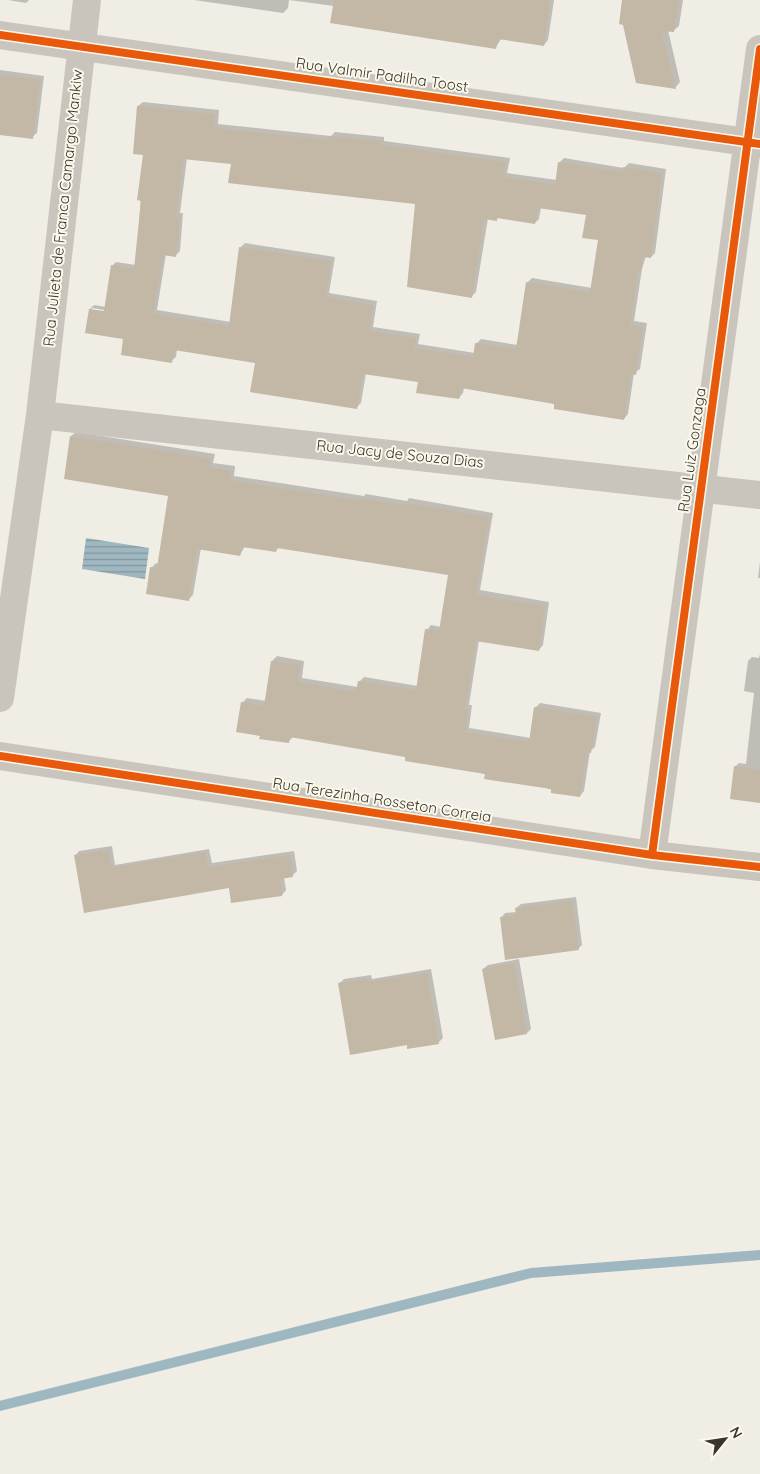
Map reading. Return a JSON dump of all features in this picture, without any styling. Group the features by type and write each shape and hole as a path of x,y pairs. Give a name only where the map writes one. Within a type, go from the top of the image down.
{"street":[{"name":"Rua Julieta de Franca Camargo Mankiw","path":"0,698 40,415 87,0"},
{"name":"Rua Valmir Padilha Toost","path":"0,35 81,45 754,143"},
{"name":"Rua Luiz Gonzaga","path":"652,854 701,487 754,143 760,49"},
{"name":"Rua Jacy de Souza Dias","path":"40,415 701,487 760,496"},
{"name":"Rua Terezinha Rosseton Correia","path":"0,756 652,854 760,867"}],"water":[{"path":"86,538 149,548 145,579 82,569"}],"building":[{"path":"334,0 550,0 544,46 498,39 496,49 330,23"},
{"path":"622,0 679,0 674,32 661,31 676,89 636,83 623,25 619,24"},
{"path":"0,75 40,80 33,139 0,135"},
{"path":"137,106 215,114 214,128 329,140 329,136 381,141 380,145 506,162 504,177 555,185 558,162 623,172 623,167 662,173 651,258 643,257 640,273 638,272 630,325 643,327 636,375 631,374 624,420 554,409 554,404 461,388 459,399 416,393 418,382 363,374 357,409 250,392 255,363 174,350 172,363 121,355 123,339 85,333 89,309 104,311 111,265 134,269 141,201 137,200 143,155 133,154","holes":["183,159 231,164 228,183 415,204 407,287 472,298 484,219 497,221 497,218 535,224 538,208 586,215 582,238 598,240 590,292 526,282 516,349 475,343 473,357 414,348 416,338 369,331 373,305 326,297 331,261 239,247 229,326 153,314 163,255 176,257 180,217 176,217"]},
{"path":"70,436 211,459 209,467 231,471 230,480 360,501 360,498 403,505 403,503 489,517 476,595 545,606 539,651 476,641 465,709 468,710 465,732 529,742 534,707 597,717 591,753 587,752 580,797 551,793 551,789 484,779 485,774 405,761 405,757 290,737 289,743 259,739 260,736 236,732 241,702 264,706 271,661 300,665 298,682 356,692 358,681 416,690 425,629 439,631 448,575 277,548 276,552 242,547 240,556 197,549 189,601 146,594 150,567 157,568 168,496 64,479"},
{"path":"734,766 760,770 760,803 730,799"},
{"path":"108,850 111,868 205,852 208,867 290,855 293,877 280,879 282,896 231,903 229,888 84,913 74,855"},
{"path":"572,901 579,950 505,960 500,917 516,915 515,908"},
{"path":"514,963 527,1034 495,1040 482,969"},
{"path":"427,973 439,1044 407,1049 407,1045 350,1055 338,983 367,979 368,982"}],"waterway":[{"path":"0,1406 531,1273 760,1255"}],"cycle path":[{"path":"0,35 760,144"},
{"path":"652,855 760,49"},
{"path":"0,756 652,855 760,867"}]}
